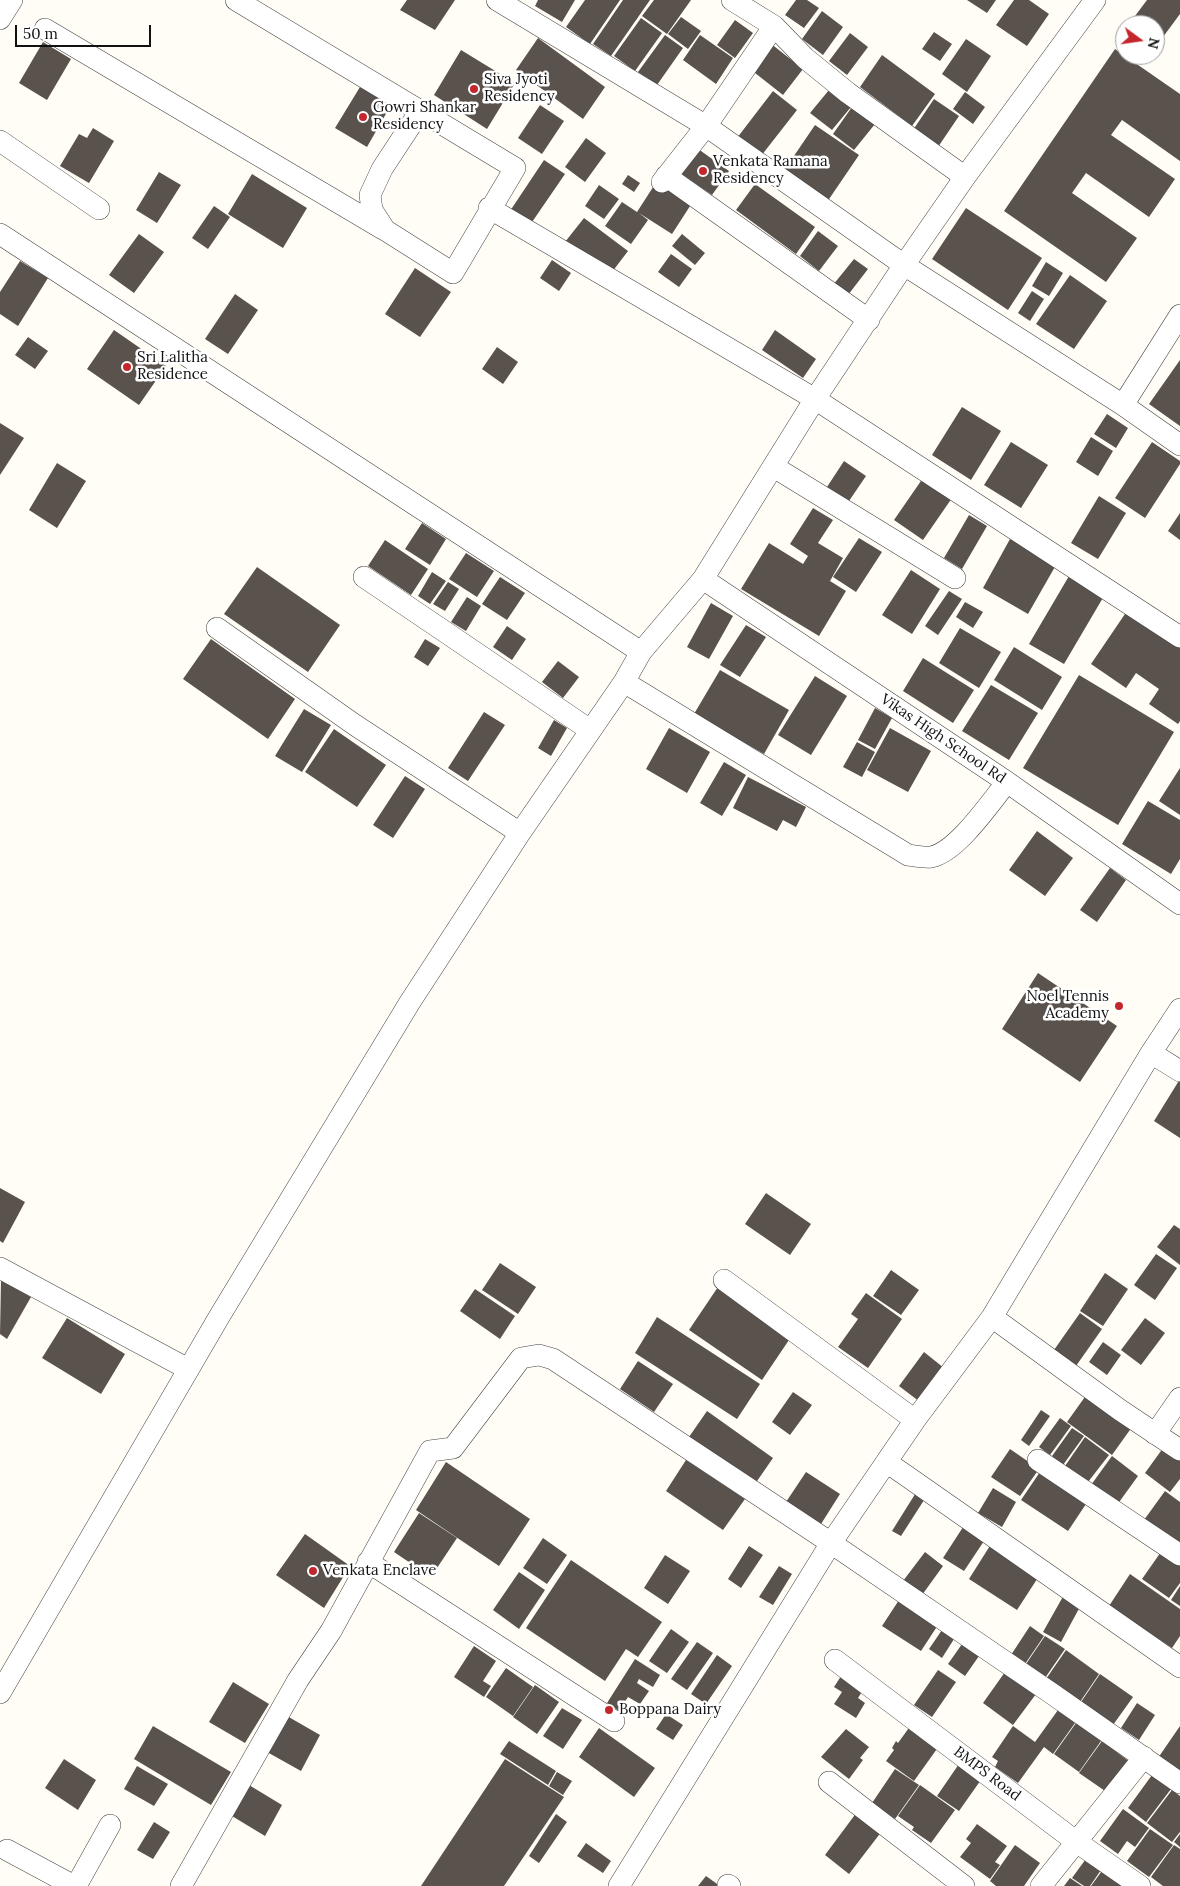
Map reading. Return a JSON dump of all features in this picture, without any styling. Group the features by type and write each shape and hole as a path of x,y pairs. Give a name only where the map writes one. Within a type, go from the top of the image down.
{"street":[{"path":"0,20 12,0"},
{"path":"45,29 385,230 453,273 489,208 514,168 236,0"},
{"path":"497,0 706,126 904,265 1122,405 1180,445"},
{"path":"732,0 774,26 806,58 848,93 965,177"},
{"path":"0,1693 188,1369 410,1002 520,833 624,682 641,652 703,579 815,399 904,265 965,177 1096,0"},
{"path":"774,26 706,126 664,179 869,320"},
{"path":"385,230 372,210 370,195 382,169 420,111"},
{"path":"0,141 100,209"},
{"path":"489,208 815,399 1180,638"},
{"path":"0,234 641,652"},
{"path":"1122,405 1180,315"},
{"path":"774,467 954,578"},
{"path":"364,577 590,730"},
{"name":"Vikas High School Rd","path":"703,579 1007,782 1180,904"},
{"path":"217,628 355,725 520,833"},
{"path":"624,682 908,855 930,858 945,852 1007,782"},
{"path":"619,1886 831,1543 888,1463 915,1420 992,1317 1151,1053 1180,1009"},
{"path":"1151,1053 1180,1071"},
{"path":"0,1268 188,1369"},
{"path":"724,1280 915,1420"},
{"path":"992,1317 1180,1450"},
{"path":"182,1886 298,1680 331,1631 430,1451 453,1448 521,1358 539,1355 553,1359 831,1543 1180,1783"},
{"path":"1155,1434 1180,1398"},
{"path":"1038,1460 1180,1555"},
{"path":"888,1463 1180,1667"},
{"path":"368,1562 614,1721"},
{"name":"BMPS Road","path":"835,1660 1078,1843 1140,1886"},
{"path":"1041,1886 1078,1843 1144,1757"},
{"path":"829,1782 964,1886"},
{"path":"7,1850 75,1886 110,1825"}],"building":[{"path":"407,0 455,0 435,30 400,10"},
{"path":"538,0 575,0 562,22 535,6"},
{"path":"585,0 620,0 590,44 566,27"},
{"path":"623,0 650,0 611,56 593,44"},
{"path":"654,0 691,0 667,34 642,16"},
{"path":"796,0 807,0 819,8 804,28 785,15"},
{"path":"967,0 996,0 987,13"},
{"path":"1014,0 1029,0 1049,14 1027,46 996,25"},
{"path":"1147,0 1180,0 1180,14 1165,34 1165,15 1136,15"},
{"path":"822,11 843,27 823,55 802,39"},
{"path":"681,17 701,31 688,49 668,34"},
{"path":"641,18 662,33 635,71 614,56"},
{"path":"735,20 753,33 735,58 717,45"},
{"path":"934,32 952,44 940,61 922,49"},
{"path":"850,33 868,47 847,75 829,61"},
{"path":"665,35 683,48 657,85 638,72"},
{"path":"700,35 733,58 716,84 683,60"},
{"path":"538,38 605,87 583,119 516,70"},
{"path":"966,39 991,56 967,92 942,74"},
{"path":"43,42 71,59 47,100 19,83"},
{"path":"770,43 803,69 783,95 750,69"},
{"path":"1115,49 1115,65 1138,65 1180,94 1180,161 1122,120 1111,135 1175,179 1149,217 1086,173 1072,193 1137,238 1106,282 1004,211"},
{"name":"Siva Jyoti Residency","path":"461,50 515,83 487,129 434,95"},
{"path":"882,55 935,94 912,126 860,87"},
{"name":"Gowri Shankar Residency","path":"360,87 391,105 367,147 335,128"},
{"path":"829,90 851,107 832,130 810,113"},
{"path":"773,91 797,110 761,156 737,138"},
{"path":"965,92 985,107 973,124 953,109"},
{"path":"934,99 959,116 938,147 913,130"},
{"path":"540,105 564,121 542,154 518,138"},
{"path":"852,107 875,124 854,150 833,134"},
{"path":"815,125 859,155 825,205 781,175"},
{"path":"93,128 114,141 89,183 60,166 79,134 87,138"},
{"path":"586,138 606,153 585,182 565,167"},
{"name":"Venkata Ramana Residency","path":"694,146 729,171 712,195 677,171"},
{"path":"544,160 565,174 530,225 510,211"},
{"path":"159,172 181,185 157,223 136,210"},
{"path":"252,174 307,208 283,248 228,214"},
{"path":"628,175 640,183 634,192 622,184"},
{"path":"657,181 692,203 672,234 639,213 648,220 631,244 605,226 622,202 637,212"},
{"path":"755,184 815,227 796,254 736,210"},
{"path":"599,185 619,199 604,219 585,206"},
{"path":"214,206 230,217 208,249 192,238"},
{"path":"966,208 1042,258 1008,310 932,259"},
{"path":"584,218 628,251 609,276 565,242"},
{"path":"818,231 838,246 819,271 800,256"},
{"path":"139,234 164,252 134,293 109,275"},
{"path":"682,234 705,253 695,265 672,246"},
{"path":"671,254 692,269 679,287 658,272"},
{"path":"854,259 868,269 848,295 833,285"},
{"path":"552,260 571,273 559,291 540,278"},
{"path":"20,261 48,278 18,326 0,314 0,292"},
{"path":"1046,262 1063,273 1049,296 1032,286"},
{"path":"415,268 451,292 420,337 385,314"},
{"path":"1070,275 1107,301 1074,349 1036,324"},
{"path":"1032,291 1044,299 1030,321 1018,313"},
{"path":"235,294 258,310 228,354 205,339"},
{"name":"Sri Lalitha Residence","path":"114,330 166,366 139,405 87,369"},
{"path":"775,330 816,359 803,378 762,350"},
{"path":"28,337 48,351 35,369 15,355"},
{"path":"497,347 518,362 503,384 482,369"},
{"path":"1180,360 1180,426 1149,404"},
{"path":"962,407 1001,431 971,480 932,455"},
{"path":"1107,414 1128,428 1116,448 1094,434"},
{"path":"0,423 24,438 0,475"},
{"path":"1091,437 1113,451 1098,476 1076,462"},
{"path":"1011,442 1048,465 1021,508 984,485"},
{"path":"1152,442 1180,461 1180,464 1145,518 1115,498"},
{"path":"844,461 866,476 849,501 827,487"},
{"path":"57,463 86,481 57,528 29,510"},
{"path":"923,478 952,498 923,540 894,520"},
{"path":"1099,496 1126,513 1098,559 1071,543"},
{"path":"813,508 833,520 818,543 843,558 830,581 846,591 819,636 741,589 769,543 803,564 808,556 790,544"},
{"path":"1180,513 1180,540 1168,531"},
{"path":"969,515 987,526 962,569 944,558"},
{"path":"422,523 446,539 430,565 405,549"},
{"path":"859,538 882,552 856,592 833,577"},
{"path":"1010,539 1056,565 1028,614 983,588"},
{"path":"385,540 428,569 411,595 368,566"},
{"path":"466,553 494,571 477,597 449,579"},
{"path":"257,567 340,625 308,672 224,614"},
{"path":"911,570 940,589 912,634 882,615"},
{"path":"432,572 446,581 430,604 418,596"},
{"path":"1069,576 1104,596 1064,664 1029,644"},
{"path":"500,577 525,593 507,620 482,604"},
{"path":"448,582 459,589 445,611 433,604"},
{"path":"949,591 962,599 938,635 925,626"},
{"path":"467,597 481,606 466,631 451,622"},
{"path":"965,602 983,612 973,628 956,617"},
{"path":"711,603 733,616 709,659 687,647"},
{"path":"1127,611 1180,648 1180,721 1178,724 1149,704 1159,689 1136,673 1126,688 1091,664"},
{"path":"746,625 766,637 740,677 720,665"},
{"path":"507,626 526,639 512,660 493,647"},
{"path":"960,628 1001,652 979,688 939,663"},
{"path":"211,639 295,699 268,739 183,679"},
{"path":"425,639 440,648 428,666 414,657"},
{"path":"1014,647 1062,677 1042,710 994,680"},
{"path":"923,658 974,690 953,723 903,691"},
{"path":"558,661 579,677 563,698 542,682"},
{"path":"720,670 789,710 764,754 694,714"},
{"path":"1079,675 1174,732 1118,825 1023,768"},
{"path":"815,676 847,696 811,755 778,735"},
{"path":"991,685 1038,713 1009,760 962,731"},
{"path":"875,708 892,718 875,749 858,740"},
{"path":"304,709 331,725 302,772 275,756"},
{"path":"484,712 505,725 468,781 448,768"},
{"path":"554,720 567,728 551,756 538,748"},
{"path":"669,728 710,752 687,793 646,769"},
{"path":"890,728 931,751 908,792 867,770"},
{"path":"334,729 386,765 357,807 305,772"},
{"path":"857,742 875,752 862,777 843,767"},
{"path":"724,762 746,775 722,816 700,803"},
{"path":"1180,768 1180,815 1159,801"},
{"path":"405,776 425,789 393,838 373,825"},
{"path":"748,777 806,807 796,827 783,820 777,831 733,808"},
{"path":"1148,801 1180,820 1180,859 1171,874 1122,844"},
{"path":"1037,831 1073,858 1045,896 1009,870"},
{"path":"1110,868 1126,880 1097,922 1080,910"},
{"path":"1038,973 1117,1026 1080,1082 1002,1029"},
{"path":"1180,1079 1180,1138 1154,1121"},
{"path":"0,1188 25,1202 3,1243 0,1241"},
{"path":"766,1193 811,1224 790,1255 745,1224"},
{"path":"1174,1225 1180,1229 1180,1265 1157,1247"},
{"path":"1156,1254 1177,1268 1155,1300 1134,1285"},
{"path":"500,1263 536,1287 518,1314 482,1290"},
{"path":"891,1270 919,1290 901,1315 873,1296"},
{"path":"1105,1273 1128,1289 1103,1326 1080,1311"},
{"path":"1,1280 31,1297 7,1339 0,1334"},
{"path":"720,1284 793,1334 762,1380 689,1330"},
{"path":"475,1289 515,1316 500,1339 460,1311"},
{"path":"866,1293 902,1319 868,1368 838,1347 858,1319 851,1314"},
{"path":"1080,1313 1102,1329 1076,1366 1054,1350"},
{"path":"657,1317 760,1384 737,1419 635,1353"},
{"path":"67,1318 125,1354 101,1394 42,1358"},
{"path":"1145,1318 1165,1333 1141,1365 1121,1350"},
{"path":"1103,1342 1121,1355 1107,1375 1089,1362"},
{"path":"924,1352 944,1368 920,1402 899,1386"},
{"path":"638,1361 673,1384 654,1412 620,1389"},
{"path":"793,1392 812,1405 790,1435 772,1422"},
{"path":"1087,1394 1132,1427 1112,1455 1067,1422"},
{"path":"1041,1410 1050,1416 1029,1446 1021,1440"},
{"path":"707,1411 773,1458 755,1484 689,1437"},
{"path":"1060,1418 1071,1426 1050,1455 1039,1447"},
{"path":"1072,1428 1084,1436 1063,1465 1052,1456"},
{"path":"1085,1437 1109,1455 1088,1482 1065,1466"},
{"path":"1166,1444 1180,1454 1180,1479 1170,1492 1145,1473"},
{"path":"1010,1449 1039,1469 1020,1496 991,1477"},
{"path":"1112,1456 1138,1476 1117,1505 1091,1485"},
{"path":"686,1460 745,1499 723,1530 666,1491"},
{"path":"446,1462 530,1519 499,1566 416,1510"},
{"path":"1042,1469 1088,1501 1068,1531 1021,1500"},
{"path":"806,1472 840,1494 821,1524 786,1502"},
{"path":"993,1488 1016,1502 1002,1527 978,1513"},
{"path":"917,1491 926,1497 901,1536 892,1531"},
{"path":"1165,1491 1180,1502 1180,1547 1144,1520"},
{"path":"419,1513 457,1538 431,1577 394,1552"},
{"path":"965,1524 986,1538 964,1571 943,1558"},
{"name":"Venkata Enclave","path":"305,1534 350,1566 324,1608 276,1575"},
{"path":"543,1538 567,1555 547,1584 523,1568"},
{"path":"993,1541 1041,1573 1017,1610 969,1579"},
{"path":"749,1546 763,1555 741,1588 728,1579"},
{"path":"1163,1549 1180,1561 1180,1583 1169,1598 1142,1579"},
{"path":"925,1552 943,1566 922,1595 903,1581"},
{"path":"665,1555 690,1571 668,1604 644,1588"},
{"path":"571,1560 662,1622 638,1657 626,1649 605,1681 526,1628"},
{"path":"779,1566 792,1574 773,1605 759,1597"},
{"path":"519,1572 545,1590 519,1629 493,1610"},
{"path":"1130,1574 1180,1609 1180,1636 1172,1648 1109,1606"},
{"path":"1180,1586 1180,1606 1171,1600"},
{"path":"1065,1593 1082,1603 1061,1642 1043,1632"},
{"path":"899,1600 938,1625 921,1651 882,1626"},
{"path":"1030,1626 1044,1636 1025,1664 1011,1655"},
{"path":"671,1629 689,1642 667,1673 649,1661"},
{"path":"942,1630 954,1639 942,1658 929,1649"},
{"path":"1045,1636 1065,1649 1045,1678 1026,1664"},
{"path":"697,1642 713,1653 687,1690 671,1679"},
{"path":"962,1644 979,1656 965,1676 948,1664"},
{"path":"474,1646 496,1661 483,1681 491,1686 484,1697 454,1677"},
{"path":"1066,1650 1099,1674 1080,1702 1046,1679"},
{"path":"717,1655 732,1666 706,1704 691,1694"},
{"path":"635,1659 660,1675 653,1687 639,1679 637,1683 649,1691 640,1704 628,1697 619,1711 607,1703"},
{"path":"506,1668 533,1687 513,1716 486,1697"},
{"path":"938,1670 956,1682 932,1717 914,1705"},
{"path":"1005,1672 1036,1694 1013,1725 983,1703"},
{"path":"843,1673 865,1687 858,1698 865,1703 856,1718 834,1704 842,1692 834,1687"},
{"path":"1100,1674 1133,1697 1113,1725 1081,1702"},
{"path":"233,1682 269,1704 245,1743 209,1722"},
{"path":"535,1685 559,1702 537,1734 513,1717"},
{"path":"1137,1703 1155,1715 1139,1740 1121,1728"},
{"path":"562,1708 582,1720 563,1749 543,1736"},
{"path":"1058,1710 1075,1723 1053,1754 1044,1747 1018,1783 995,1767 998,1761 992,1757 1013,1726 1035,1742"},
{"path":"666,1714 683,1725 673,1740 656,1729"},
{"path":"287,1716 320,1735 301,1771 267,1752"},
{"path":"1076,1723 1101,1741 1079,1772 1054,1754"},
{"path":"911,1725 939,1746 914,1781 886,1761 894,1750 892,1748 896,1741 898,1743"},
{"path":"153,1726 231,1772 211,1805 134,1759"},
{"path":"1180,1726 1180,1773 1158,1758"},
{"path":"599,1728 655,1768 634,1797 579,1757"},
{"path":"846,1729 869,1747 860,1758 863,1760 849,1779 821,1757"},
{"path":"509,1741 556,1771 548,1785 500,1754"},
{"path":"1102,1741 1130,1762 1108,1793 1079,1773"},
{"path":"64,1759 96,1780 78,1810 45,1788"},
{"path":"505,1759 564,1797 504,1886 421,1886"},
{"path":"961,1761 983,1777 959,1811 937,1796"},
{"path":"137,1766 168,1784 154,1806 124,1789"},
{"path":"895,1769 919,1785 895,1819 872,1803"},
{"path":"557,1772 572,1781 563,1795 549,1786"},
{"path":"1152,1775 1171,1789 1146,1822 1128,1808"},
{"path":"244,1782 282,1805 265,1836 227,1813"},
{"path":"920,1785 955,1810 931,1843 912,1830 914,1827 898,1816"},
{"path":"1172,1790 1180,1796 1180,1832 1172,1842 1147,1823"},
{"path":"1123,1809 1149,1828 1135,1847 1127,1841 1118,1854 1100,1841"},
{"path":"857,1812 882,1831 849,1874 825,1855"},
{"path":"556,1814 567,1822 539,1863 529,1856"},
{"path":"154,1822 170,1832 153,1859 137,1850"},
{"path":"977,1824 1007,1846 995,1862 1000,1865 990,1879 960,1857 971,1843 966,1839"},
{"path":"1150,1829 1173,1845 1149,1877 1127,1861"},
{"path":"1180,1834 1180,1847 1174,1842"},
{"path":"586,1843 611,1861 603,1873 577,1856"},
{"path":"1015,1845 1040,1863 1024,1886 996,1886 990,1881"},
{"path":"1174,1845 1180,1849 1180,1886 1163,1886 1151,1877"},
{"path":"1088,1856 1103,1867 1090,1886 1084,1886 1072,1878"},
{"path":"1104,1868 1128,1886 1091,1886"},
{"path":"706,1876 720,1886 698,1886"},
{"path":"1070,1878 1082,1886 1064,1886"}],"place":[{"name":"Siva Jyoti Residency","path":"474,89"},
{"name":"Gowri Shankar Residency","path":"363,117"},
{"name":"Venkata Ramana Residency","path":"703,171"},
{"name":"Sri Lalitha Residence","path":"127,367"},
{"name":"Noel Tennis Academy","path":"1119,1006"},
{"name":"Venkata Enclave","path":"313,1571"},
{"name":"Boppana Dairy","path":"609,1710"}]}
